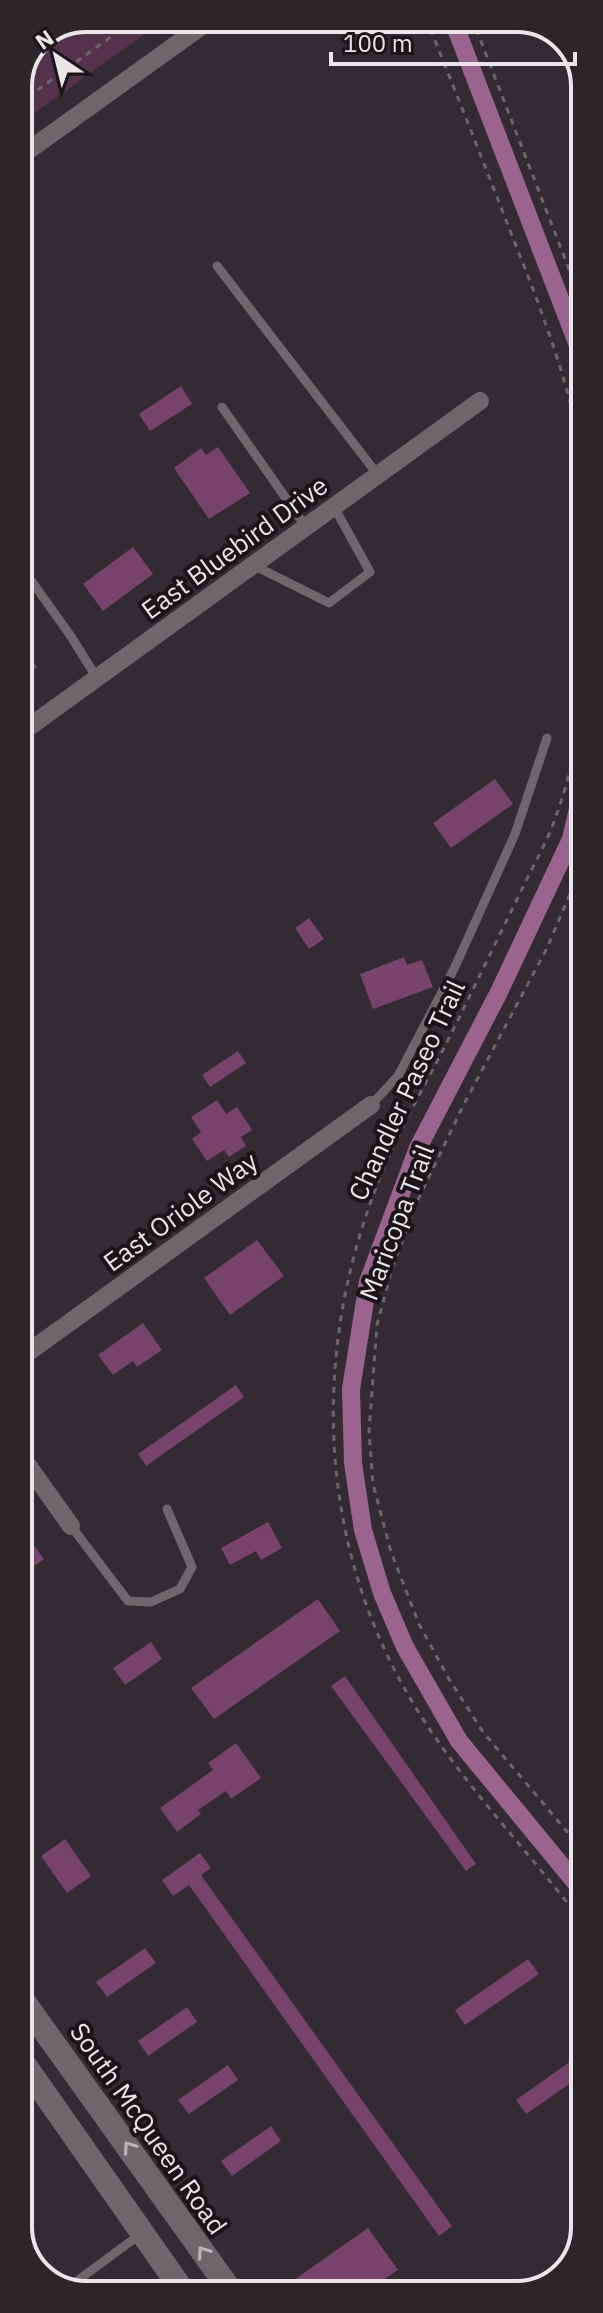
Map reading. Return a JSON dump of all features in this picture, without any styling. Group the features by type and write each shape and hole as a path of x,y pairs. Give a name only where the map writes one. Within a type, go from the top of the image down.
{"main road":[{"name":"South McQueen Road","path":"32,2013 224,2281"},
{"path":"32,2076 176,2281"},
{"path":"142,2233 174,2210"}],"street":[{"path":"32,148 194,32"},
{"name":"East Bluebird Drive","path":"32,725 480,401"},
{"name":"East Oriole Way","path":"32,1350 371,1105"},
{"path":"32,1471 71,1526"}],"lane":[{"path":"217,266 378,475"},
{"path":"222,407 306,527"},
{"path":"253,565 329,603 370,572 334,507"},
{"path":"32,582 97,678"},
{"path":"371,1105 398,1076 454,969 515,834 547,738"},
{"path":"71,1526 128,1601 151,1602 180,1589 192,1567 167,1509"},
{"path":"78,2280 142,2233"}],"path":[{"path":"32,94 118,32"},
{"path":"432,32 547,324 571,400"},
{"path":"477,32 571,274"},
{"name":"Chandler Paseo Trail","path":"571,763 554,821 374,1192 351,1261 335,1349 333,1380 337,1486 355,1570 371,1619 419,1714 447,1754 571,1909"},
{"name":"Maricopa Trail","path":"571,892 547,948 464,1104 415,1206 391,1272 377,1325 369,1431 373,1484 391,1552 419,1624 483,1732 571,1836"}],"shaded area":[{"path":"148,32 32,115 36,65 56,41 75,33"}],"building":[{"path":"181,386 192,404 150,431 139,414"},
{"path":"218,447 250,493 209,519 174,468 201,448 206,455"},
{"path":"133,547 153,574 103,611 83,584"},
{"path":"495,779 513,804 451,848 433,823"},
{"path":"309,918 324,939 309,949 295,928"},
{"path":"404,957 407,965 422,960 433,987 373,1009 360,974"},
{"path":"238,1051 246,1063 210,1087 202,1075"},
{"path":"217,1100 226,1114 237,1107 252,1130 241,1137 246,1146 229,1157 224,1150 207,1161 192,1139 201,1132 191,1117"},
{"path":"257,1240 284,1276 230,1315 204,1278"},
{"path":"143,1323 162,1350 137,1367 133,1361 113,1375 98,1355"},
{"path":"236,1385 244,1397 146,1466 138,1454"},
{"path":"268,1522 282,1548 261,1560 256,1551 230,1565 221,1548"},
{"path":"32,1543 44,1559 32,1567"},
{"path":"318,1599 340,1631 214,1719 191,1688"},
{"path":"151,1642 162,1659 125,1685 113,1668"},
{"path":"345,1676 476,1864 466,1871 331,1686"},
{"path":"236,1743 261,1778 231,1799 226,1791 198,1810 201,1814 177,1832 160,1808 213,1770 208,1763"},
{"path":"65,1839 91,1876 67,1893 41,1856"},
{"path":"200,1853 211,1868 201,1875 452,2226 439,2236 189,1885 173,1896 162,1880"},
{"path":"145,1948 156,1963 107,1997 96,1982"},
{"path":"528,1959 539,1974 465,2025 455,2010"},
{"path":"187,2007 197,2022 148,2056 138,2041"},
{"path":"571,2061 571,2083 526,2114 516,2100"},
{"path":"228,2065 238,2080 189,2114 178,2100"},
{"path":"271,2126 281,2141 232,2176 221,2161"},
{"path":"368,2228 398,2270 382,2281 293,2281"}],"waterway":[{"path":"457,32 571,327"},
{"path":"571,839 499,992 418,1148 368,1282 351,1389 353,1463 363,1530 382,1593 405,1647 459,1741 571,1877"}]}
